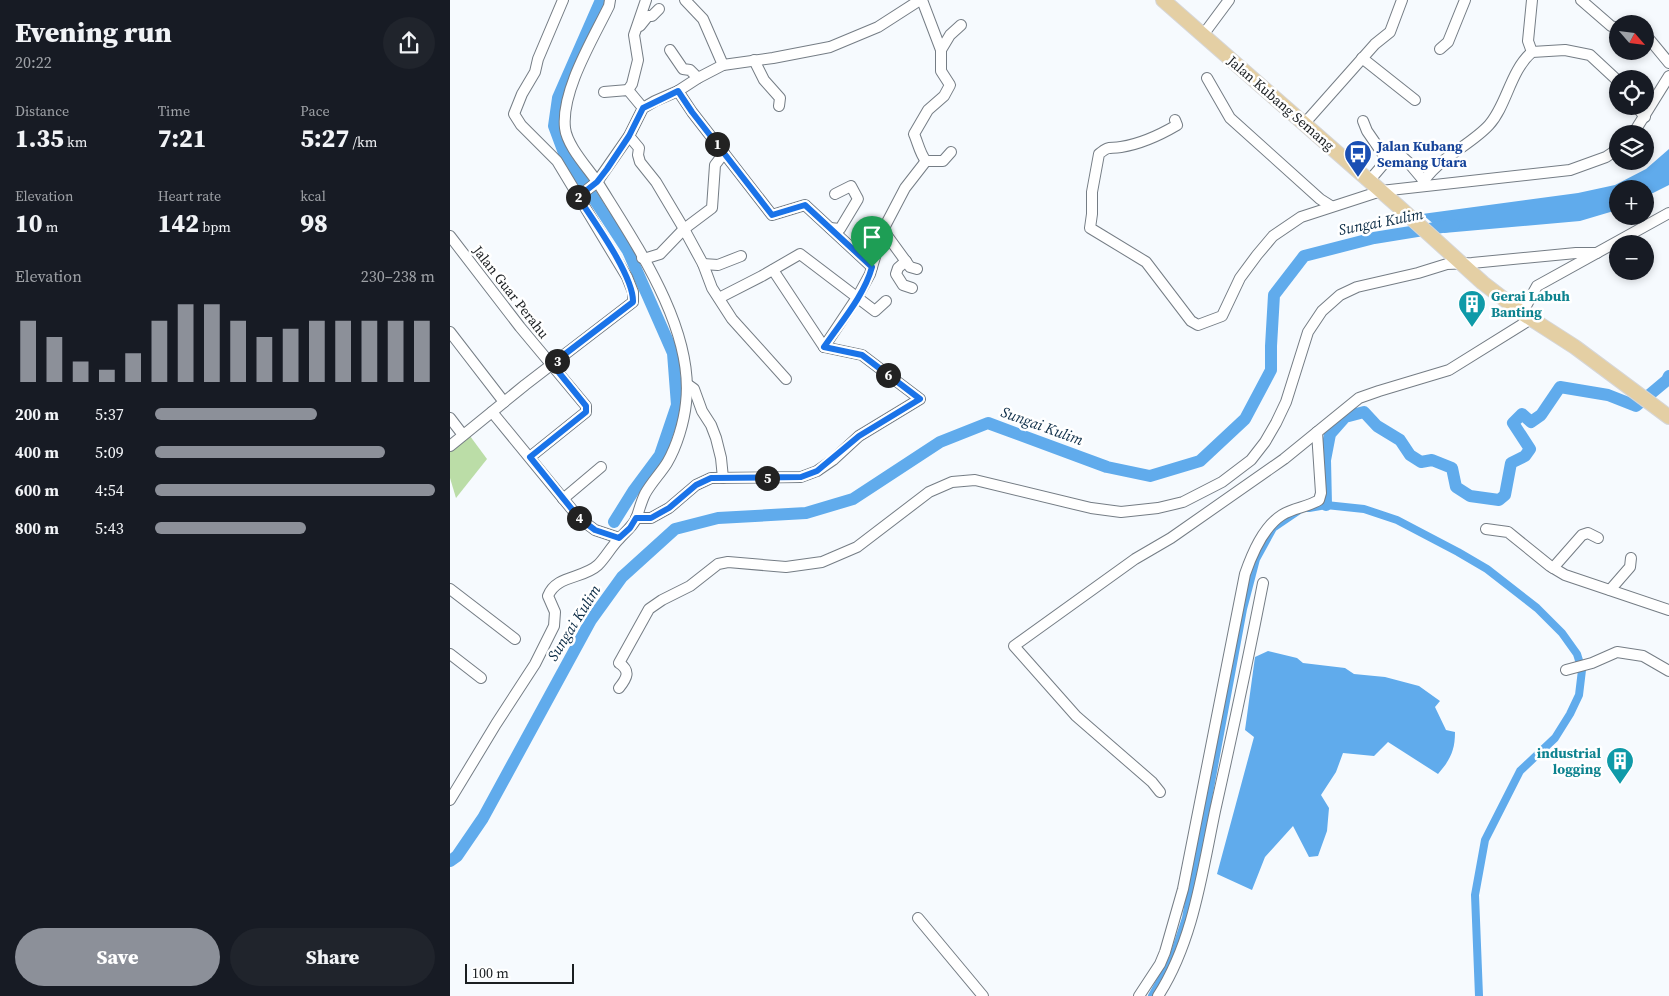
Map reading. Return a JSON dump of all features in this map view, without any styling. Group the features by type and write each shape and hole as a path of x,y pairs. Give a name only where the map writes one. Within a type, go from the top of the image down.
{"main road":[{"name":"Jalan Kubang Semang","path":"1164,0 1398,206 1483,284 1526,316 1575,347 1664,413"}],"street":[{"path":"450,446 633,302 633,292 627,277 580,195 558,161 510,115 535,72 541,51 563,0"},
{"path":"450,800 535,664 554,626 555,612 548,596 550,591 560,581 580,575 596,566 619,538 630,528 646,493 667,462 675,445 687,402 687,384 681,346 670,311 642,258 568,140 565,129 565,113 576,75 609,6 610,0"},
{"path":"628,90 632,84 638,60 634,35 646,0"},
{"path":"685,0 703,19 723,65"},
{"path":"580,195 596,183 629,136 643,108 678,91 723,65 830,47 878,26 921,0 941,50 941,71 950,85 944,96 928,110 914,134 921,156 926,161"},
{"path":"1203,35 1229,0"},
{"path":"1304,124 1362,58 1390,32 1402,0"},
{"path":"1440,49 1448,42 1465,0"},
{"path":"1532,0 1528,41 1532,52"},
{"path":"1581,0 1609,24"},
{"path":"634,35 641,23 659,9"},
{"path":"941,50 950,35 961,25"},
{"path":"1654,45 1669,63"},
{"path":"670,50 683,69 690,70 698,78"},
{"path":"1422,184 1435,168 1490,124 1522,62 1532,52 1565,50 1590,55 1609,73"},
{"path":"1362,58 1415,100"},
{"path":"754,60 764,80 780,98 780,106"},
{"path":"1639,125 1669,76"},
{"path":"1207,78 1230,118 1320,199 1331,206"},
{"path":"604,92 628,90"},
{"path":"628,90 643,108"},
{"path":"678,91 692,112 772,215 805,205 872,267"},
{"path":"1175,120 1176,125 1160,135 1120,148 1108,147 1099,154 1092,192 1090,228 1146,262 1191,321 1198,324 1222,316 1240,278 1273,236 1301,217 1381,191 1422,184 1570,170 1609,155"},
{"path":"1363,121 1367,131 1387,160"},
{"path":"629,136 639,148 640,162 656,182 684,229 703,264 712,288 732,319 786,379"},
{"path":"824,347 858,296 870,274 883,230 905,188 926,161 942,160 952,152"},
{"path":"642,258 660,254 684,229 712,208 715,165 724,153"},
{"path":"1369,181 1392,154 1399,154 1408,162 1422,184"},
{"path":"830,228 840,229 858,200 851,186 835,194"},
{"path":"1160,792 1152,782 1076,716 1014,646 1135,558 1171,538 1241,490 1284,459 1360,398 1449,370 1526,316 1536,286 1669,213"},
{"path":"883,230 910,267 917,269"},
{"name":"Jalan Guar Perahu","path":"450,236 520,327 586,406 586,412 530,457"},
{"path":"619,688 627,679 628,672 625,666 619,663 649,609 690,586 723,562 786,567 822,562 856,547 929,492 952,482 974,480 1091,508 1121,512 1158,508 1183,502 1222,482 1251,460 1276,423 1286,402 1308,332 1322,311 1340,295 1357,287 1418,273 1458,260 1597,253"},
{"path":"719,298 800,254 858,296 875,311 886,301"},
{"path":"703,264 718,264 741,256"},
{"path":"906,261 898,268 896,274 903,285 912,288"},
{"path":"636,518 651,518 669,508 696,485 711,478 801,477 817,471 859,436 920,399 862,355 824,347 772,270"},
{"path":"450,332 504,402"},
{"path":"687,384 694,389 702,411 712,425 721,458 723,478"},
{"path":"492,412 579,518 595,530 619,538"},
{"path":"450,418 463,435"},
{"path":"1139,996 1160,964 1165,952 1183,890 1245,574 1251,557 1276,520 1283,514 1319,500 1321,493 1317,432"},
{"path":"563,498 601,467"},
{"path":"1486,529 1508,532 1565,575 1669,610"},
{"path":"1554,568 1582,535 1588,532 1598,538"},
{"path":"1610,590 1630,567 1631,558"},
{"path":"1158,996 1170,978 1178,959 1195,904 1263,584"},
{"path":"450,589 515,639"},
{"path":"1566,670 1592,664 1617,652 1643,656 1669,671"},
{"path":"450,654 482,678"},
{"path":"918,918 983,996"}],"green space":[{"path":"470,436 487,459 456,498 450,478 450,452"}],"water":[{"path":"1669,149 1669,185 1654,192 1654,180 1625,180 1644,170 1654,170 1654,162"},
{"path":"1609,186 1609,212 1580,221 1444,233 1422,214 1578,193"},
{"path":"1268,651 1297,658 1303,663 1345,668 1354,674 1385,677 1419,686 1440,701 1435,707 1446,730 1455,732 1455,739 1451,755 1438,774 1388,742 1374,756 1343,753 1336,772 1321,795 1329,808 1327,831 1318,856 1309,857 1293,826 1265,857 1252,890 1217,874 1254,737 1245,730 1255,657"}],"waterway":[{"path":"601,0 558,98 554,126 564,153 628,251 673,353 677,405 660,455 634,490 614,522"},
{"name":"Sungai Kulim","path":"450,861 457,856 483,818 591,620 622,577 675,529 718,518 806,513 853,499 940,442 988,423 1107,467 1150,476 1200,461 1245,419 1271,370 1274,295 1304,256 1374,238 1454,225"},
{"path":"1326,505 1325,460 1330,434 1345,417 1364,412 1377,426 1400,440 1410,455 1421,462 1432,460 1452,468 1456,487 1470,496 1499,500 1505,495 1511,463 1525,456 1530,449 1513,423 1522,414 1531,422 1541,415 1560,387 1608,395 1636,406 1667,380 1669,376"},
{"path":"1309,508 1326,505 1364,509 1397,520 1458,552 1487,569 1537,608 1562,633 1577,654 1582,670 1579,695 1570,714 1555,738 1520,771 1485,840 1475,895 1479,996"},
{"path":"1152,996 1173,958 1186,918 1243,609 1256,559 1273,528 1298,511"}],"place":[{"name":"Jalan Kubang Semang Utara","path":"1358,178"},
{"name":"Gerai Labuh Banting","path":"1472,328"},
{"name":"industrial logging","path":"1620,785"}],"route":[{"path":"678,91 692,112 772,215 805,205 872,267 858,296 824,347 862,355 920,399 859,436 817,471 801,477 711,478 696,485 669,508 651,518 636,518 630,528 619,538 595,530 579,518 530,457 586,412 586,406 552,364 633,302 633,292 627,277 599,228 578,197 597,182 629,136 643,108 655,101 678,91"}]}
